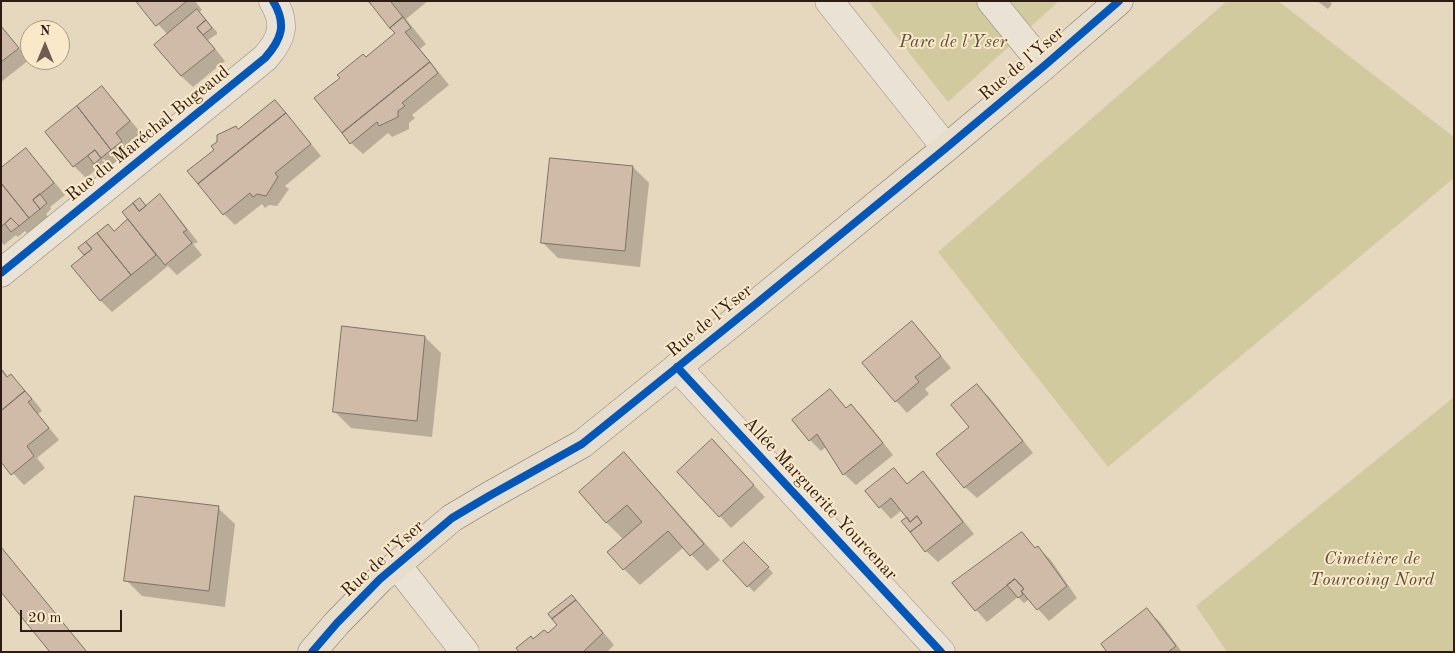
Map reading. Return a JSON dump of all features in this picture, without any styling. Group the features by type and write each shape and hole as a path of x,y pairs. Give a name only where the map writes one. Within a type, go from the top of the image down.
{"main road":[{"name":"Rue de l'Yser","path":"312,652 359,599 452,518 582,444 946,148 1119,1"}],"street":[{"name":"Rue du Maréchal Bugeaud","path":"1,273 265,58 273,50 281,34 281,19 273,1"},
{"path":"830,1 946,148"},
{"path":"991,1 1044,66"},
{"name":"Allée Marguerite Yourcenar","path":"677,367 941,652"},
{"path":"397,565 465,652"}],"green space":[{"name":"Parc de l'Yser","path":"868,1 1059,1 948,102"},
{"path":"1227,1 1278,1 1454,137 1454,178 1108,467 938,252"},
{"name":"Cimetière de Tourcoing Nord","path":"1454,397 1454,652 1227,652 1196,606"}],"building":[{"path":"136,1 187,1 156,26"},
{"path":"369,1 392,1 403,17 390,28"},
{"path":"197,9 206,20 197,28 215,49 181,76 154,45"},
{"path":"403,17 411,28 405,32 430,62 342,133 314,98 340,78 337,75 363,54 366,57 395,33 390,28"},
{"path":"206,20 212,28 203,35 197,28"},
{"path":"1,26 19,48 1,62"},
{"path":"430,62 438,73 402,103 405,106 398,111 398,117 379,126 377,122 350,144 342,133"},
{"path":"102,86 130,121 116,133 122,141 111,150 77,106"},
{"path":"275,100 286,113 198,184 187,171 214,150 211,146 217,142 217,135 236,126 238,129"},
{"path":"77,106 111,150 101,158 95,150 73,167 45,132"},
{"path":"286,113 311,144 275,173 278,177 266,196 257,194 253,197 250,193 223,215 198,184"},
{"path":"26,148 54,183 33,200 40,209 29,218 1,183 1,168"},
{"path":"95,150 101,158 94,164 88,156"},
{"path":"550,158 633,166 625,251 541,243"},
{"path":"1,183 29,218 19,226 11,218 1,227"},
{"path":"40,194 47,203 40,209 33,200"},
{"path":"160,194 187,230 183,232 192,243 165,265 122,212 133,203 139,211"},
{"path":"140,198 146,206 139,211 133,203"},
{"path":"11,218 19,226 11,232 5,224"},
{"path":"128,219 156,255 131,275 97,233 108,224 114,231"},
{"path":"97,233 131,275 100,301 71,266 92,249 86,242"},
{"path":"86,242 92,249 84,255 78,248"},
{"path":"912,321 941,356 915,377 919,382 895,402 862,363"},
{"path":"342,326 425,336 417,421 333,412"},
{"path":"1,369 7,377 11,374 25,391 1,411"},
{"path":"977,384 1023,441 964,488 936,454 969,427 951,405"},
{"path":"830,389 846,408 851,404 883,443 843,475 817,434 809,441 792,420"},
{"path":"25,391 32,399 28,402 49,428 27,446 34,456 11,475 1,462 1,411"},
{"path":"712,439 754,485 719,517 677,472"},
{"path":"624,452 704,544 690,556 668,531 623,570 607,552 642,522 627,505 606,523 579,492"},
{"path":"894,468 907,484 923,471 963,522 925,552 910,532 922,523 917,516 910,522 891,498 879,508 865,491"},
{"path":"135,496 219,506 209,591 124,581"},
{"path":"917,516 922,523 910,532 901,521 907,517 910,522"},
{"path":"1022,532 1035,548 1038,546 1067,586 1037,610 1021,591 1024,589 1015,579 975,611 952,583"},
{"path":"744,542 769,567 747,587 723,561"},
{"path":"1,547 87,652 50,652 1,592"},
{"path":"1015,579 1024,589 1021,591 1023,594 1018,598 1007,585"},
{"path":"572,595 576,600 552,619 548,614"},
{"path":"576,600 603,633 583,652 519,652 516,648 531,636 533,639 544,630 548,633 557,625 552,619"},
{"path":"1147,608 1176,646 1168,652 1107,652 1101,644"}],"cycle path":[{"path":"1,273 265,58 279,38 281,31 280,17 273,1"},
{"path":"312,652 380,579 452,518 582,444 946,148 1119,1"},
{"path":"677,367 941,652"}]}
